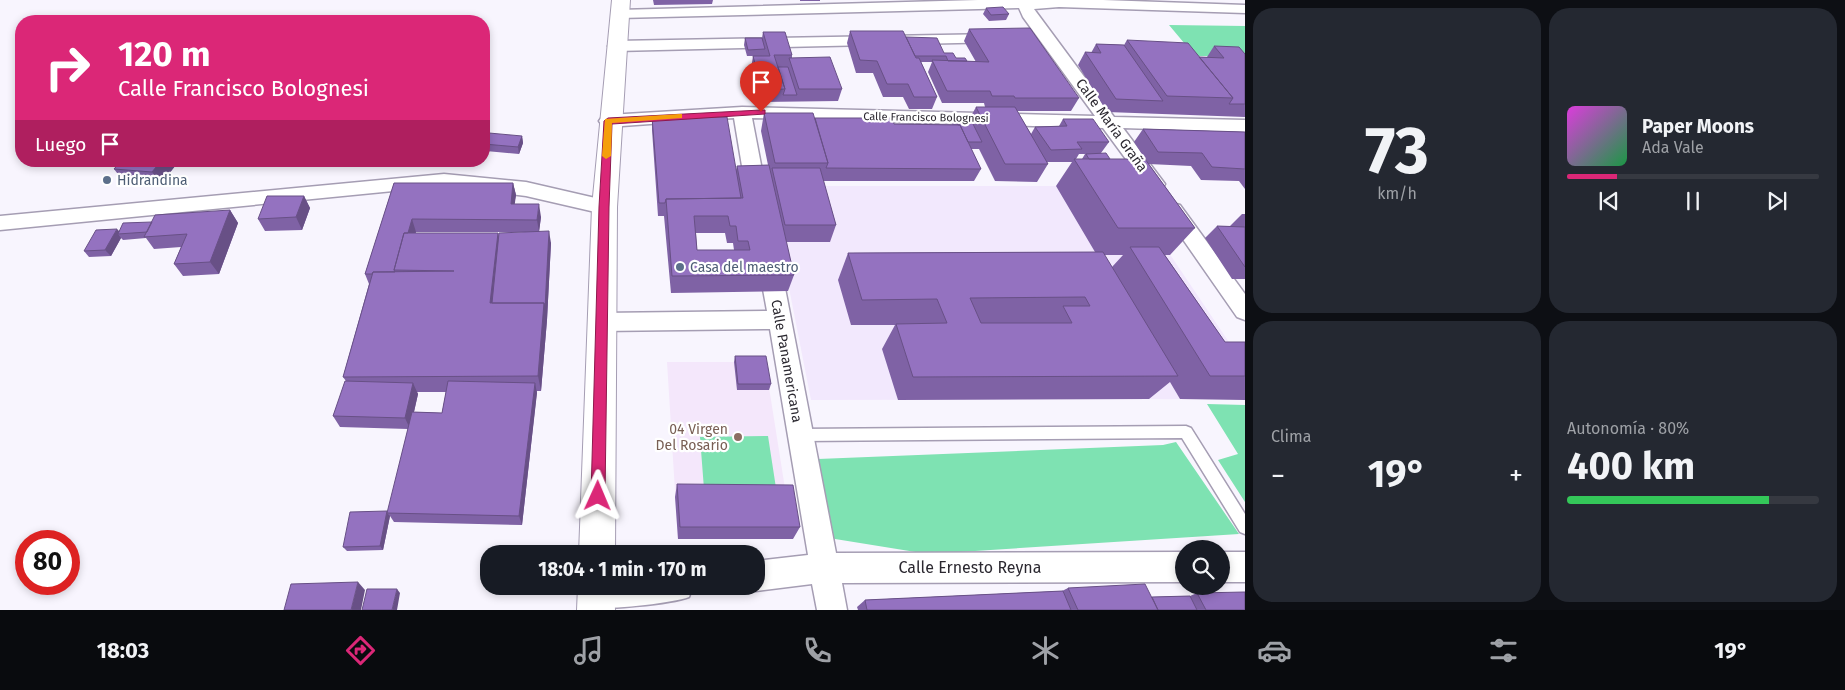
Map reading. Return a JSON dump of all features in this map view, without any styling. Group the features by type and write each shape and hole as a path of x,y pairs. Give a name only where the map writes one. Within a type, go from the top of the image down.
{"highway":[{"path":"597,545 604,207 608,121 620,7"}],"street":[{"path":"620,7 1031,3 1245,9"},
{"name":"Calle María Graña","path":"1031,3 1026,8 1028,14 1110,121 1244,307"},
{"path":"1029,39 1048,38"},
{"path":"616,46 1009,39"},
{"path":"742,112 761,216"},
{"name":"Calle Francisco Bolognesi","path":"608,121 742,112 1245,126"},
{"path":"0,222 444,180 526,189 604,207"},
{"name":"Calle Panamericana","path":"766,244 832,610"},
{"path":"601,322 779,320"},
{"name":"Calle Ernesto Reyna","path":"765,575 824,568 1175,567"},
{"path":"1230,567 1245,567"},
{"path":"596,598 616,595"}],"lane":[{"path":"800,435 1186,432 1245,527"}],"shaded area":[{"path":"769,186 1124,186 1245,366 1245,399 811,400"},
{"path":"667,362 765,362 793,539 678,539"}],"green space":[{"path":"1169,25 1245,26 1245,56 1195,56"},
{"path":"1207,404 1245,405 1245,502 1218,460 1238,454"},
{"path":"768,436 776,488 704,489 700,437"},
{"path":"1176,442 1239,534 928,554 829,538 818,459 1163,445"}],"building":[{"path":"1003,7 1009,14 991,15 986,8"},
{"path":"1030,28 1079,98 1015,98 1014,96 992,96 990,91 947,91 932,60 989,62 969,29"},
{"path":"850,31 903,31 916,58 919,58 937,97 914,97 908,84 887,84 877,61 860,60"},
{"path":"763,32 785,32 792,55 774,55 785,89 762,90 753,56 770,56"},
{"path":"906,37 937,38 944,53 953,53 956,58 965,58 967,61 948,61 946,56 915,56"},
{"path":"745,38 762,38 765,49 748,50"},
{"path":"1127,40 1188,43 1233,98 1167,96"},
{"path":"1096,44 1124,45 1163,101 1116,99 1085,52 1101,53"},
{"path":"1214,46 1239,47 1245,54 1245,104 1229,104 1233,98 1199,57 1224,58"},
{"path":"830,57 842,89 799,89 789,58"},
{"path":"778,67 788,67 797,95 783,95 785,89"},
{"path":"976,107 1015,107 1048,164 1005,164"},
{"path":"764,113 813,113 828,163 775,163"},
{"path":"652,117 727,117 741,198 666,199 665,203 659,203"},
{"path":"815,118 892,118 894,124 960,125 981,169 826,168 828,163"},
{"path":"955,118 970,118 982,142 968,142"},
{"path":"1063,119 1093,119 1109,142 1077,142 1082,149 1051,150 1035,127 1067,126"},
{"path":"1143,129 1245,132 1245,169 1212,167 1202,153 1158,152"},
{"path":"490,133 522,136 518,147 490,145"},
{"path":"1106,153 1110,159 1089,159 1086,154"},
{"path":"1074,159 1145,159 1195,228 1118,228"},
{"path":"769,165 794,275 672,276 666,199 743,198 737,166","holes":["694,216 728,216 730,226 736,226 738,241 748,241 750,250 697,250"]},
{"path":"116,167 156,167 152,172 114,169"},
{"path":"772,168 820,168 836,225 785,225"},
{"path":"394,183 513,183 511,204 539,204 537,220 412,219 408,233 404,233 395,272 365,274"},
{"path":"267,196 304,196 296,217 258,219"},
{"path":"230,210 210,262 174,264 187,234 144,237 155,215"},
{"path":"152,222 147,232 118,234 123,223"},
{"path":"1217,226 1245,227 1245,267"},
{"path":"117,229 105,250 84,251 96,230"},
{"path":"549,231 545,308 544,303 492,303 499,233"},
{"path":"404,233 498,233 490,303 544,303 538,376 343,377 373,272 454,271 394,270"},
{"path":"1130,247 1159,247 1225,342 1245,342 1245,376 1210,376"},
{"path":"1103,252 1178,376 913,377 896,324 947,323 937,299 862,300 848,253","holes":["1085,297 1090,306 1063,306 1072,323 981,323 970,298"]},
{"path":"735,356 766,356 771,384 738,384"},
{"path":"345,381 413,383 405,418 333,416"},
{"path":"448,381 535,383 519,516 387,513 412,412 442,413"},
{"path":"677,484 793,485 800,527 680,527"},
{"path":"387,511 380,546 343,547 350,512"},
{"path":"358,582 351,610 284,610 291,584"},
{"path":"1145,584 1158,610 1078,610 1068,588"},
{"path":"367,589 397,589 392,610 362,610"},
{"path":"1063,591 1071,610 867,610 865,600"},
{"path":"1230,592 1245,592 1245,610 1206,610 1198,595 1230,595"},
{"path":"1190,596 1197,610 1158,610 1152,597"}],"slow traffic":[{"path":"606,156 608,121 679,116"}],"place":[{"name":"Hidrandina","path":"107,180"},
{"name":"Casa del maestro","path":"680,267"},
{"name":"04 Virgen Del Rosario","path":"738,437"}],"route":[{"path":"598,496 604,207 608,121 761,112"}]}
